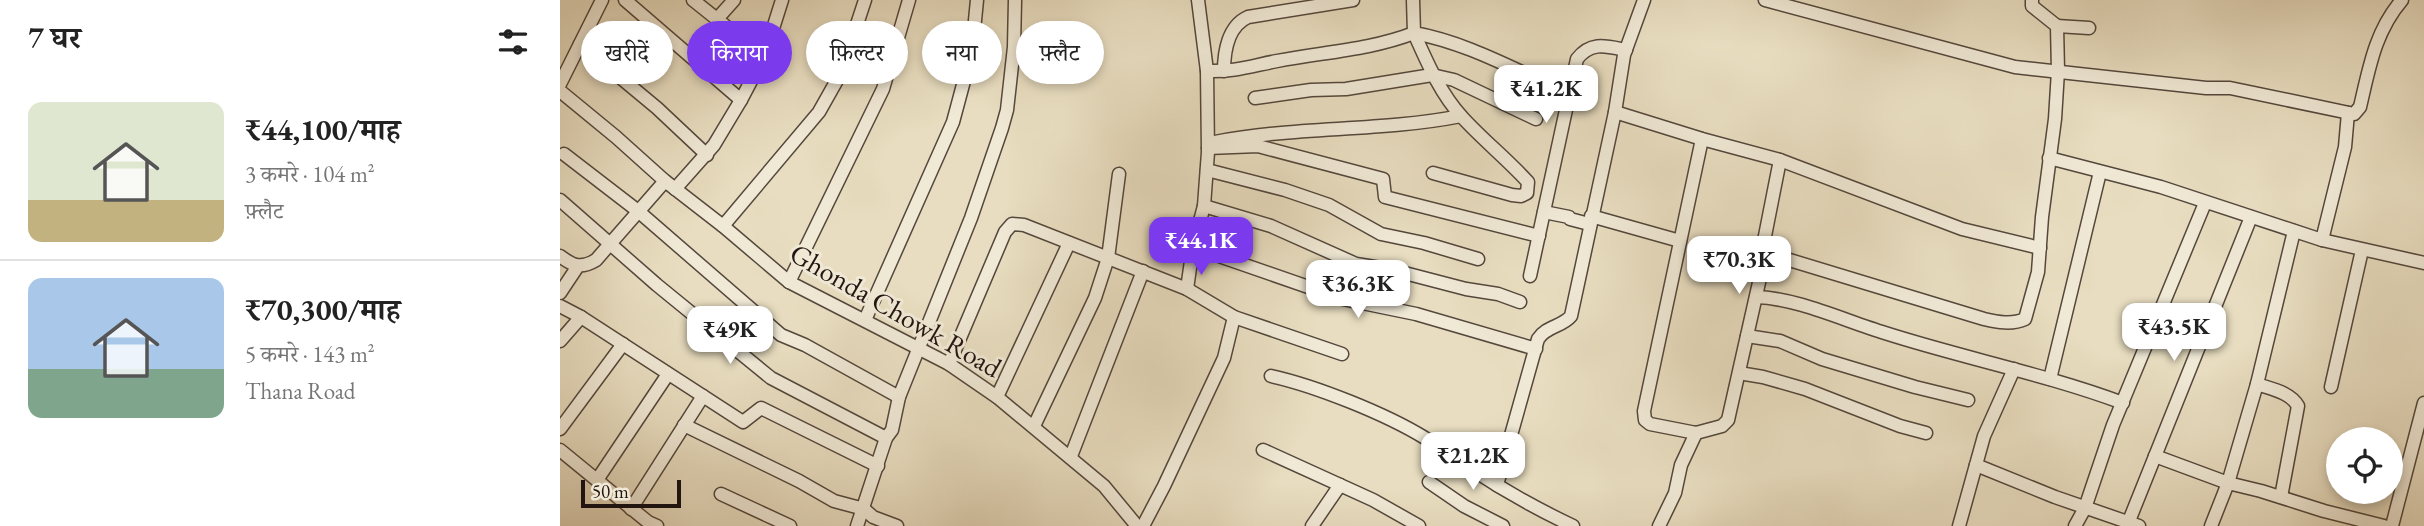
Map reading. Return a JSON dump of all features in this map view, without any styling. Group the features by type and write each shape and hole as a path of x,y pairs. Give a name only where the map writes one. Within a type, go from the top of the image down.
{"street":[{"path":"560,84 602,0"},
{"path":"625,0 741,100"},
{"path":"693,0 719,21"},
{"path":"717,19 734,0"},
{"path":"775,21 782,0"},
{"path":"723,226 819,112 841,73 865,0"},
{"path":"789,282 883,89 909,0"},
{"path":"866,320 953,122 972,51 977,0"},
{"path":"857,526 886,438 892,430 899,397 971,218 1007,110 1014,47 1015,0"},
{"path":"1187,289 1203,206 1208,146 1208,71 1198,0"},
{"path":"1224,71 1226,47 1240,20 1353,0"},
{"path":"1413,0 1414,33 1432,75 1461,116 1506,158 1528,182 1529,187 1527,193 1521,196 1512,195 1433,173"},
{"path":"1497,485 1540,335 1571,316 1626,50 1644,0"},
{"path":"1765,0 2015,67 2206,88 2230,88 2348,113 2358,112 2377,38 2392,11 2402,0"},
{"path":"2032,0 2032,6 2057,26 2089,28"},
{"path":"1763,246 1783,258 2001,323 2021,321 2025,318 2032,298 2040,248 2058,71 2057,26"},
{"path":"1208,71 1224,71 1361,48 1394,41 1414,33 1444,39 1480,53 1570,94"},
{"path":"580,44 657,108 707,155"},
{"path":"1530,276 1577,59 1584,50 1593,46 1604,45 1626,50"},
{"path":"1255,98 1311,90 1346,89 1432,75 1454,80 1536,119"},
{"path":"560,293 578,267 596,260 639,211 707,155 723,133 749,84"},
{"name":"Ghonda Chowk Road","path":"560,91 789,282 950,364 997,397 1104,486 1137,526"},
{"path":"1615,112 1780,160 1962,229 2040,248"},
{"path":"2322,240 2345,147 2348,113"},
{"path":"1208,146 1240,137 1401,126 1461,116"},
{"path":"1702,139 1644,411 1645,420 1650,424 1696,433 1725,424 1756,297 1780,160"},
{"path":"1208,146 1258,146 1383,179 1385,197 1539,236"},
{"path":"564,154 639,211 781,335 805,345 899,397"},
{"path":"2049,159 2161,187 2322,240 2424,263"},
{"path":"1207,170 1285,190 1329,205 1381,234 1478,259"},
{"path":"2050,380 2100,172"},
{"path":"1034,426 1094,298 1108,258 1119,174"},
{"path":"560,200 657,285 771,378 886,438"},
{"path":"2075,526 2085,508 2123,403 2205,203"},
{"path":"1203,206 1214,207 1290,233 1356,264 1497,294 1520,302"},
{"path":"1545,212 1680,240"},
{"path":"1976,465 2132,525 2155,456 2251,217"},
{"path":"950,364 1008,227 1012,224 1187,289 1234,317 1342,354"},
{"path":"2211,526 2228,483 2257,384 2294,231"},
{"path":"997,397 1069,243"},
{"path":"1193,247 1343,299 1416,314 1536,349"},
{"path":"2331,387 2362,250"},
{"path":"560,256 578,267"},
{"path":"1071,456 1143,271"},
{"path":"1756,297 1774,298 2123,403"},
{"path":"560,306 743,422 761,408 878,466"},
{"path":"560,341 581,317"},
{"path":"1143,526 1224,358 1234,317"},
{"path":"1747,336 1780,341 1822,359 1968,400"},
{"path":"560,429 623,344"},
{"path":"1959,526 1984,436 2014,369"},
{"path":"1739,373 1805,389 1900,426 1926,433"},
{"path":"597,480 668,374"},
{"path":"1271,376 1294,380 1425,437 1533,507 1573,526"},
{"path":"2257,384 2286,394 2298,406 2281,497"},
{"path":"631,509 702,396"},
{"path":"2392,526 2424,403"},
{"path":"684,425 834,501 864,509 873,517 897,526"},
{"path":"1660,526 1675,493 1681,465 1696,433"},
{"path":"560,450 631,509 657,526"},
{"path":"1264,450 1318,473 1419,526"},
{"path":"2155,456 2228,483 2384,526"},
{"path":"1429,482 1464,506 1503,526"},
{"path":"1317,525 1340,485"},
{"path":"721,494 790,526"}]}
